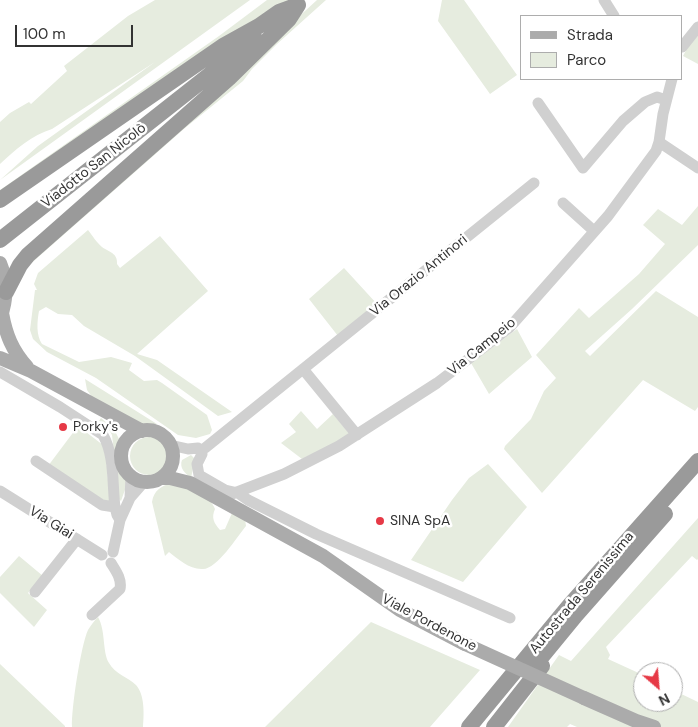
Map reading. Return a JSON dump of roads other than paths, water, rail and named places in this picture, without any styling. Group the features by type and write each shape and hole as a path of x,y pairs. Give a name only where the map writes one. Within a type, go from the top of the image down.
{"highway":[{"name":"Viadotto San Nicolò","path":"0,240 301,2"},
{"path":"0,200 223,46 259,26 279,12 301,2"},
{"path":"6,292 20,265 28,256 229,78 289,19 301,2"},
{"name":"Autostrada Serenissima","path":"469,727 568,606 698,461"},
{"name":"Autostrada Serenissima","path":"484,727 576,615 698,478"},
{"path":"494,727 565,638 576,615"}],"main road":[{"path":"0,263 5,278 6,292 1,316 9,342 17,356 31,371"},
{"path":"0,358 31,371 142,431"},
{"path":"106,412 118,427 125,443"},
{"path":"144,482 131,476 125,469 122,451 125,443 131,436 142,431 150,431 159,434 170,445"},
{"name":"Viale Pordenone","path":"170,445 177,468 190,483"},
{"path":"160,478 169,470 173,460"},
{"name":"Viale Pordenone","path":"144,482 160,478 170,478 190,483 230,498 323,556 400,610 465,644 584,698 654,727"}],"street":[{"path":"604,0 613,15"},
{"path":"683,46 698,27"},
{"name":"Via Campeio","path":"230,498 307,463 357,435 437,383 509,328 608,216 656,151 672,80"},
{"path":"538,104 583,168 623,121 644,102 658,97 666,100"},
{"path":"659,142 698,168"},
{"name":"Via Orazio Antinori","path":"202,450 534,184"},
{"path":"564,204 594,231"},
{"path":"303,369 357,435"},
{"path":"0,372 103,435 107,442 115,507 120,520"},
{"path":"170,445 202,450 196,464 199,475 225,490 230,498 254,504 316,534 510,618"},
{"path":"36,461 102,505 115,507"},
{"path":"130,498 131,476"},
{"path":"92,615 120,588 119,578 109,557 120,520 130,498 144,482"},
{"name":"Via Giai","path":"0,491 77,540 109,557"},
{"path":"35,592 77,540"}],"place":[{"name":"Porky's","path":"63,427"},
{"name":"SINA SpA","path":"380,521"}]}
